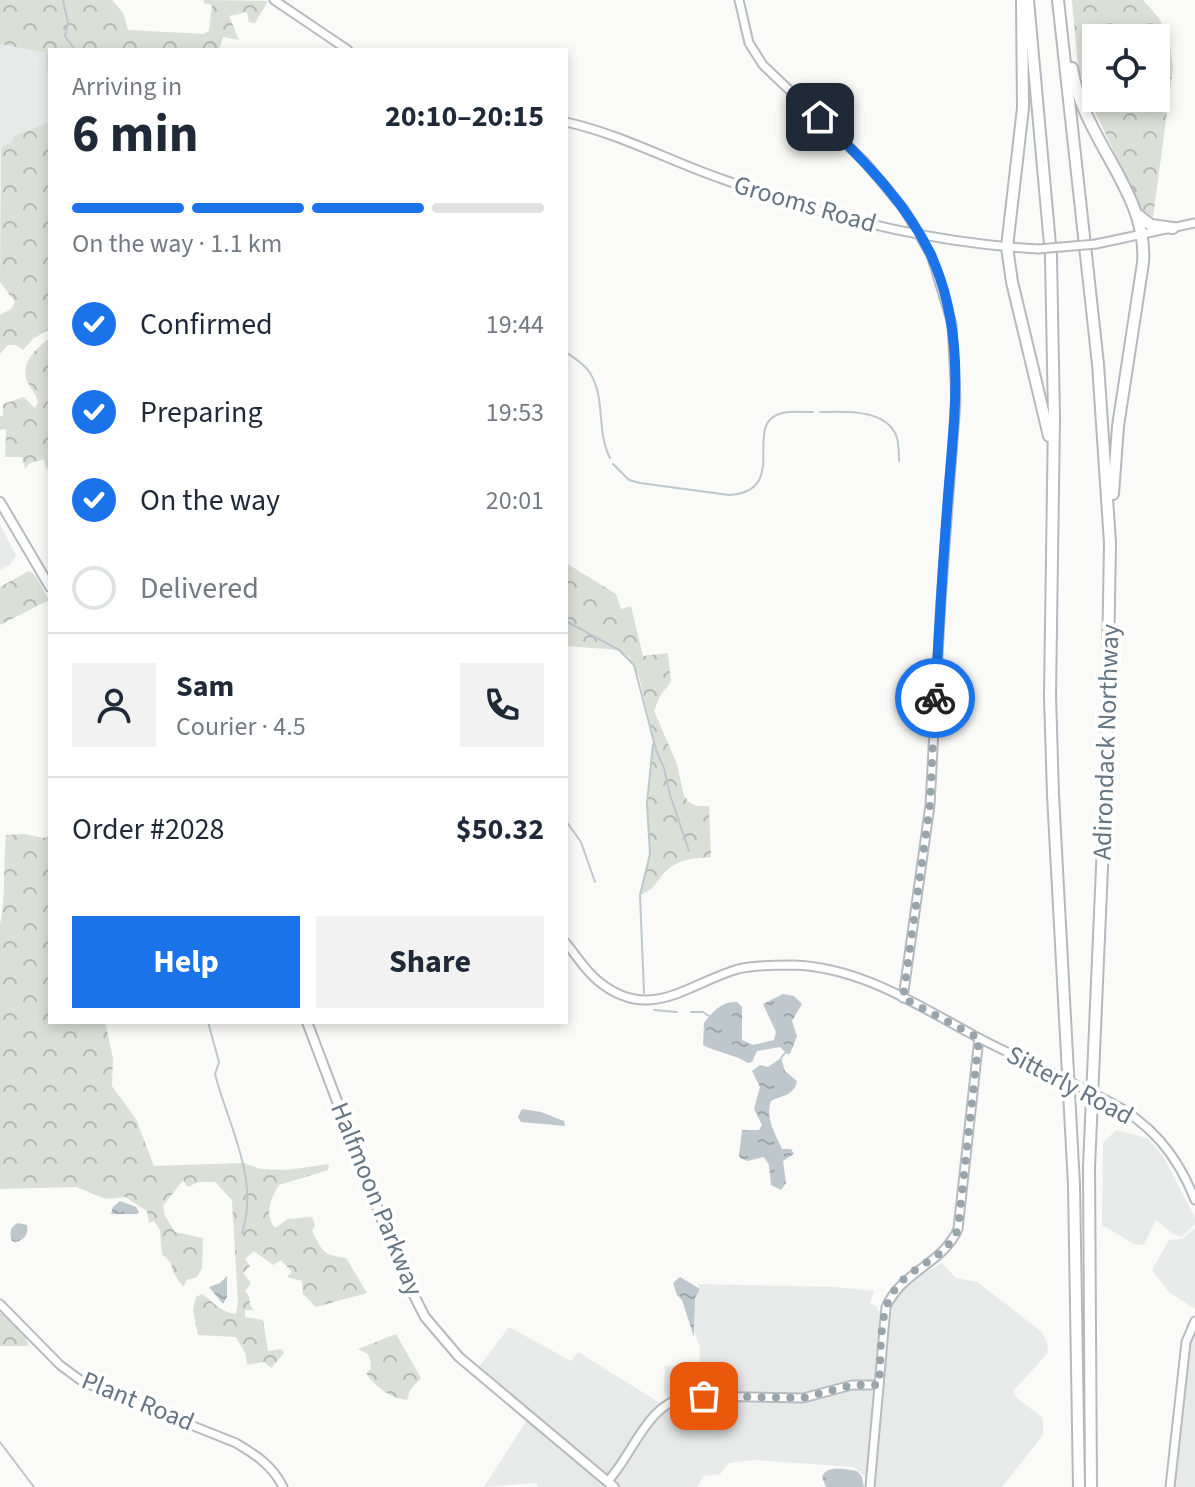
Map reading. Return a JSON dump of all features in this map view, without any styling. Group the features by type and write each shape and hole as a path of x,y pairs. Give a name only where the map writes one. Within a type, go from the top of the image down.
{"highway":[{"path":"1025,0 1023,108 1007,247 1012,282 1054,460"},
{"name":"Adirondack Northway","path":"1025,0 1051,256 1054,460 1051,740 1074,1185 1077,1487"},
{"path":"1059,6 1079,97 1144,235 1143,263 1118,426 1110,543"},
{"name":"Adirondack Northway","path":"1059,6 1098,364 1110,543 1106,775 1089,1167 1091,1485"},
{"path":"1136,213 1147,224 1173,228"}],"main road":[{"path":"0,502 48,584"},
{"name":"Halfmoon Parkway","path":"308,1024 401,1270 425,1317 459,1357 611,1484"}],"street":[{"path":"274,0 345,48"},
{"path":"739,0 749,43 763,65 865,162 909,217 931,255 952,324 956,401 930,805 903,998"},
{"name":"Grooms Road","path":"568,123 623,140 756,191 944,241 1038,249 1096,244 1195,223"},
{"path":"899,230 908,227 909,217"},
{"path":"931,255 931,246 944,241"},
{"name":"Sitterly Road","path":"568,945 597,981 621,995 637,999 671,998 737,970 773,965 842,971 903,998 1135,1116 1161,1140 1175,1159 1195,1200"},
{"path":"870,1487 884,1320 892,1295 903,1280 943,1253 958,1229 979,1038"},
{"name":"Plant Road","path":"0,1304 60,1365 83,1382 236,1443 259,1456 283,1487"},
{"path":"1170,1487 1186,1342 1195,1321"},
{"path":"611,1484 654,1414 677,1399 694,1396 803,1398 852,1385 879,1385"}],"shaded area":[{"path":"0,44 45,53 48,123 1,147 0,163"},
{"path":"0,525 16,555 11,564 0,570"},
{"path":"1116,1130 1147,1138 1163,1156 1195,1218 1195,1224 1182,1237 1173,1234 1156,1220 1144,1245 1134,1244 1102,1225 1103,1143"},
{"path":"1195,1228 1195,1309 1169,1292 1152,1270 1169,1240 1182,1239"},
{"path":"942,1263 956,1278 977,1282 1042,1332 1048,1353 1013,1391 1017,1398 1043,1418 1043,1435 1002,1487 873,1487 890,1309 905,1285"},
{"path":"698,1284 835,1287 874,1291 870,1303 876,1306 882,1317 877,1380 836,1386 806,1395 686,1394 668,1398 664,1390 665,1366 699,1367 700,1347 695,1334"},
{"path":"509,1327 571,1361 578,1352 660,1403 656,1417 665,1409 684,1402 799,1403 853,1390 871,1389 875,1392 867,1478 854,1467 753,1460 729,1463 720,1474 704,1476 697,1487 537,1487 537,1483 484,1487 527,1420 478,1368"},
{"path":"1195,1328 1195,1487 1173,1487 1190,1337"}],"green space":[{"path":"0,0 112,0 123,13 128,30 203,34 209,31 212,5 204,3 204,0 268,1 255,23 249,22 247,12 229,16 239,40 223,37 220,48 48,48 48,75 45,53 0,44"},
{"path":"1072,0 1143,0 1162,24 1082,24 1082,78 1078,67"},
{"path":"1170,44 1173,68 1170,90"},
{"path":"1095,112 1167,112 1153,217 1141,209"},
{"path":"48,123 48,330 34,338 23,350 16,345 8,345 0,354 0,315 11,309 15,302 0,282 1,147 12,142 14,136"},
{"path":"48,340 46,469 44,459 30,463 25,469 22,457 5,457 6,429 0,430 3,404 24,397 35,408 38,402 26,376 27,363"},
{"path":"568,564 616,594 621,609 631,606 643,656 668,653 671,682 660,696 654,711 677,764 684,796 697,806 709,806 711,857 678,863 640,895 650,854 647,803 654,741 639,676 630,658 619,650 568,646"},
{"path":"29,571 35,575 48,601 0,625 0,587"},
{"path":"6,835 48,837 48,1024 105,1024 113,1058 112,1086 136,1119 154,1166 243,1163 261,1169 287,1170 329,1164 328,1170 279,1185 271,1202 270,1217 275,1228 288,1219 312,1217 315,1225 312,1231 321,1248 332,1255 346,1258 367,1293 316,1307 303,1294 302,1281 287,1277 292,1272 281,1260 273,1265 254,1251 245,1259 250,1266 243,1273 251,1283 245,1291 254,1310 245,1310 245,1317 263,1320 268,1351 282,1349 284,1353 271,1368 264,1362 247,1365 246,1355 236,1337 198,1335 193,1309 196,1297 202,1294 222,1309 236,1314 238,1302 232,1200 215,1182 198,1182 188,1187 183,1180 163,1206 175,1232 203,1238 202,1268 197,1277 187,1280 183,1287 171,1263 162,1254 160,1230 154,1221 149,1223 147,1211 125,1197 106,1199 76,1187 0,1189 0,925"},
{"path":"2,1311 24,1333 29,1346 0,1346"},
{"path":"396,1334 421,1378 410,1390 407,1400 389,1394 374,1383 366,1373 371,1363 368,1354 358,1349"}],"water":[{"path":"783,994 794,996 802,1004 792,1021 797,1036 790,1054 780,1047 757,1051 752,1062 748,1063 703,1045 704,1023 718,1008 732,1002 742,1007 742,1040 753,1045 774,1040 776,1032 763,1004"},
{"path":"781,1058 785,1071 797,1081 793,1090 771,1101 769,1107 772,1125 782,1149 791,1149 794,1154 783,1161 786,1183 781,1190 771,1185 769,1165 764,1157 747,1161 739,1155 742,1130 759,1130 762,1125 754,1109 760,1087 752,1071 760,1065 768,1067"},
{"path":"522,1109 564,1121 565,1126 521,1122 518,1117"},
{"path":"120,1201 136,1207 139,1212 111,1214"},
{"path":"18,1223 27,1225 27,1231 23,1238 15,1242 10,1233"},
{"path":"227,1276 227,1297 223,1304 209,1287"},
{"path":"680,1277 700,1289 695,1298 694,1337 673,1283"},
{"path":"857,1471 864,1487 826,1487 822,1477 826,1472"}],"waterway":[{"path":"63,0 68,23 65,36 74,48"},
{"path":"568,354 585,367 595,383 603,437 610,458"},
{"path":"613,464 629,480 640,483 729,495 748,491 758,482 762,470 765,429 770,419 786,412 813,412"},
{"path":"820,412 862,413 882,420 896,435 899,461"},
{"path":"568,622 619,650 634,665 656,750 689,851"},
{"path":"644,993 640,895 650,854 647,803 653,744"},
{"path":"568,824 581,842 595,882"},
{"path":"654,1010 677,1012"},
{"path":"691,1012 703,1012 709,1016"},
{"path":"209,1024 219,1062 215,1074 245,1172 247,1213 242,1233"},
{"path":"781,1058 785,1053"},
{"path":"0,1442 34,1487"}],"way so far":[{"path":"704,1396 803,1398 852,1385 879,1385 884,1320 892,1295 903,1280 943,1253 958,1229 979,1038 903,998 930,805 935,698"}],"route":[{"path":"820,117 865,162 915,225 931,255 950,310 955,343 956,401 935,698"}]}
